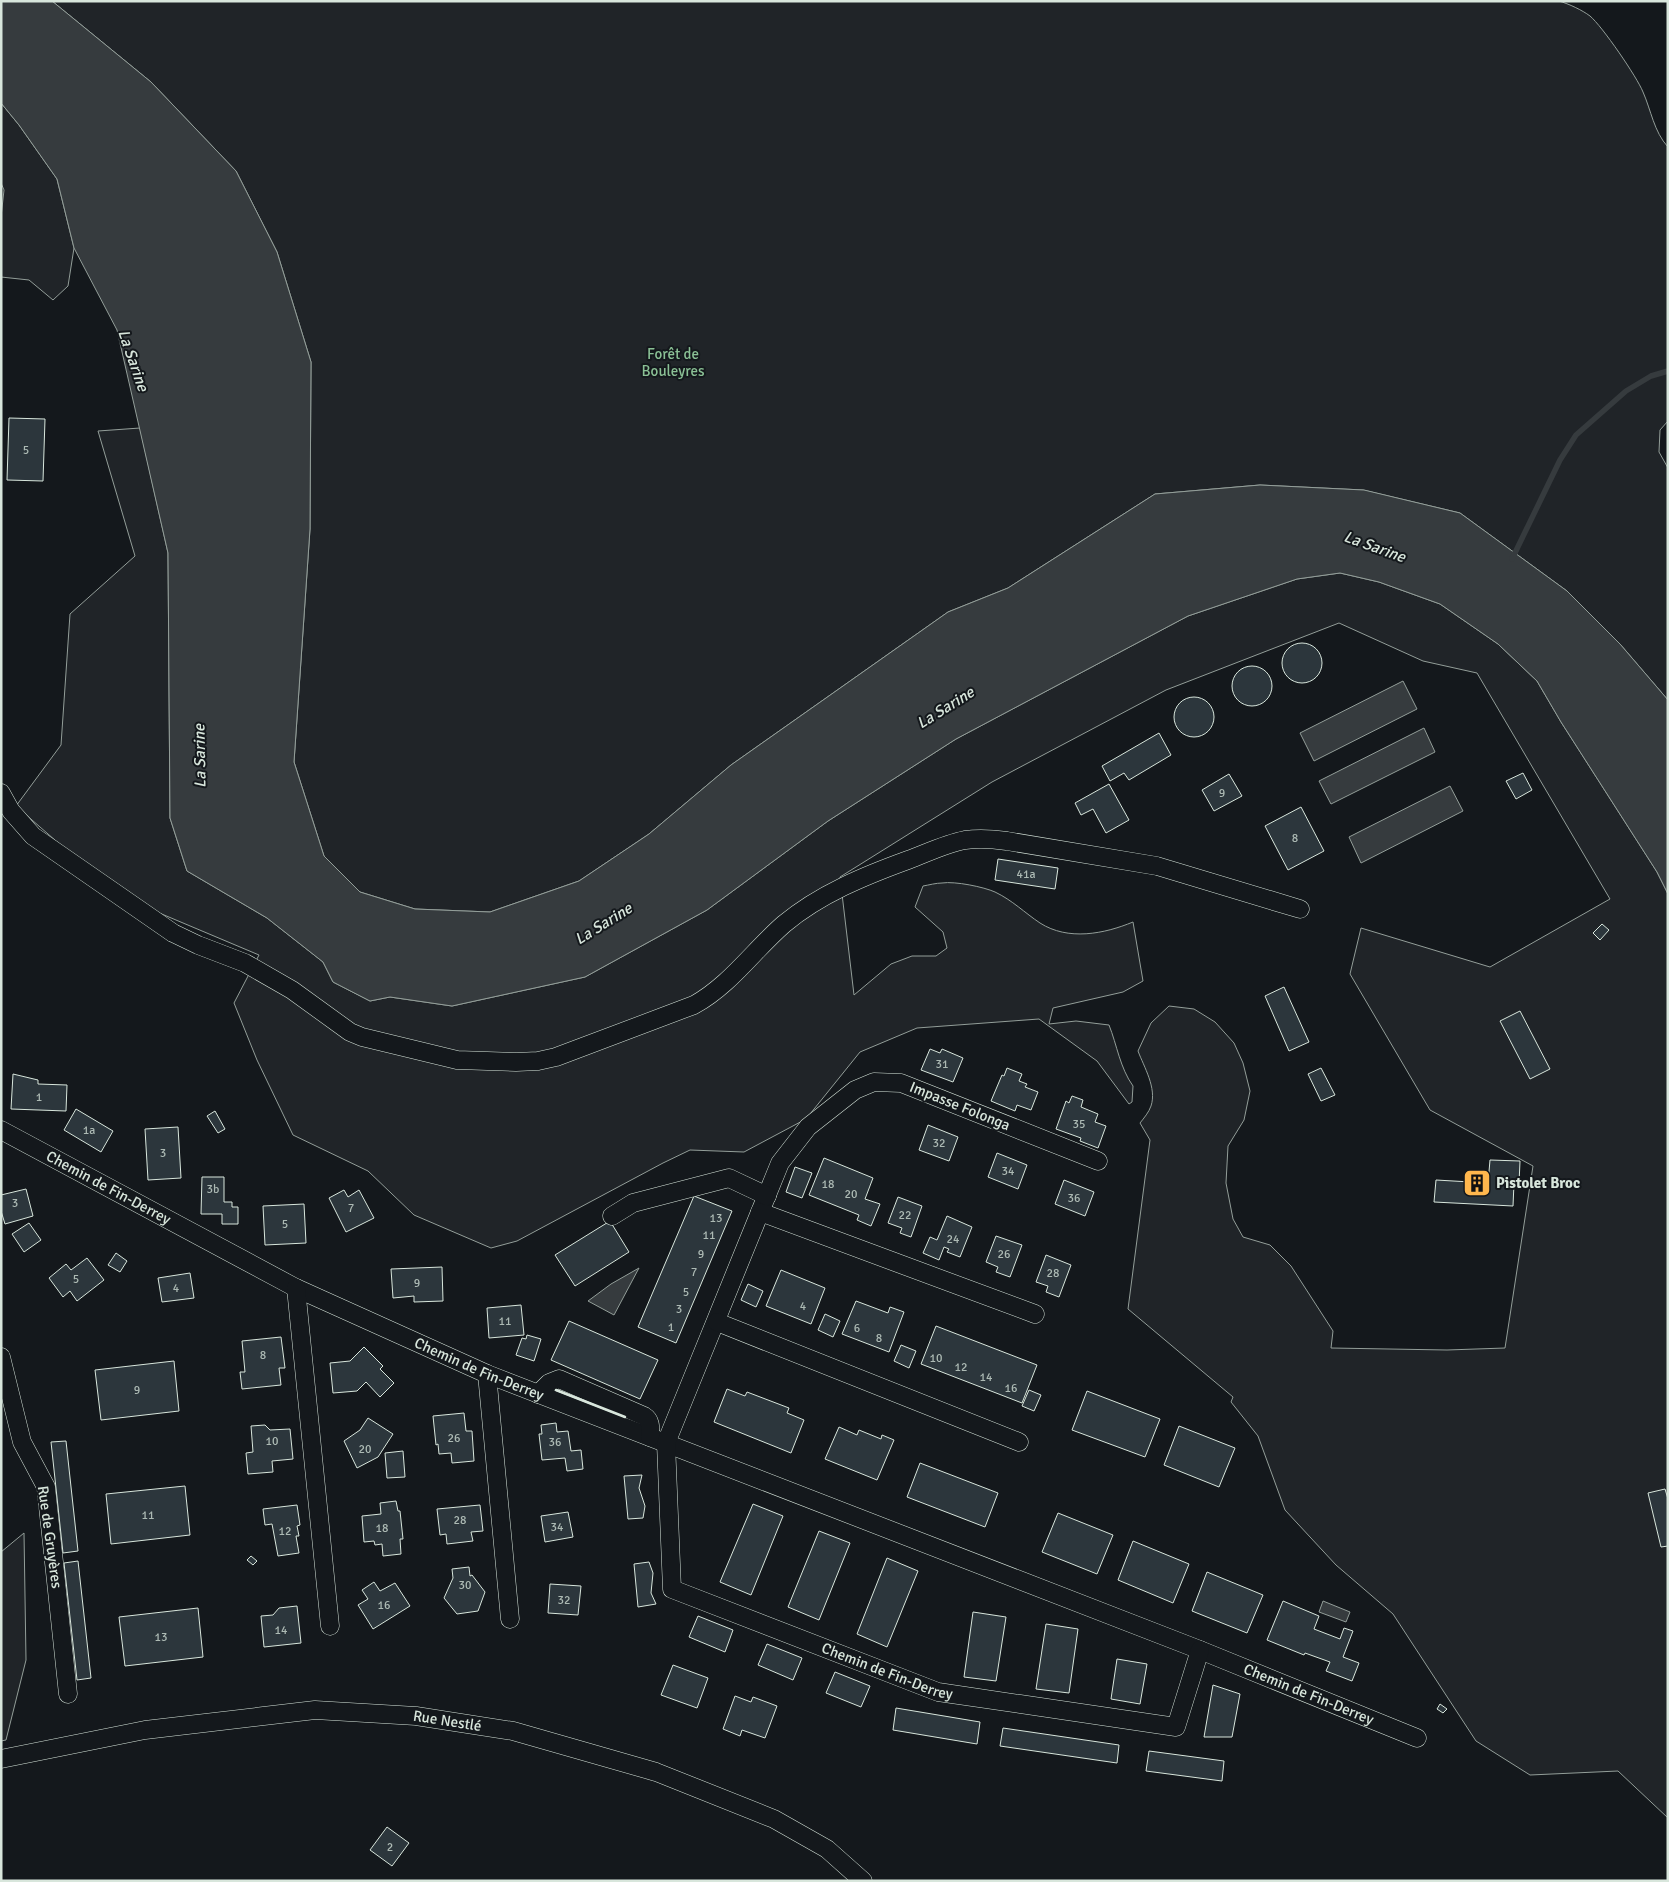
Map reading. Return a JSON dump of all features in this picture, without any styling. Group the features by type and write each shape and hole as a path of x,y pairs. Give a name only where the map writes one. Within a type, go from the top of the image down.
{"street":[{"path":"1,792 11,811 33,836 173,933 245,963 292,990 350,1032 373,1040 457,1060 516,1062 556,1056 694,1005 708,997 721,986 784,924 818,900 875,872 945,846 964,841 988,839 1007,841 1157,866 1300,908"},
{"name":"Impasse Folonga","path":"658,1440 716,1322 780,1163 808,1127 855,1090 874,1082 901,1083 1098,1161"},
{"name":"Chemin de Fin-Derrey","path":"1,1130 296,1288 487,1374 1200,1650 1417,1738"},
{"path":"612,1216 634,1203 722,1178 729,1178 735,1180 764,1204 1035,1314"},
{"path":"296,1288 330,1626"},
{"path":"716,1322 1019,1442"},
{"name":"Rue de Gruyères","path":"1,1357 22,1442 46,1487 68,1694"},
{"path":"487,1374 510,1619"},
{"name":"Chemin de Fin-Derrey","path":"658,1440 672,1589 865,1664 938,1692 1176,1727 1200,1650"},
{"name":"Rue Nestlé","path":"1,1759 145,1730 315,1710 426,1718 513,1731 656,1772 774,1820 827,1849 863,1881"}],"green space":[{"name":"Forêt de Bouleyres","path":"52,1 1559,1 1571,5 1590,16 1619,52 1634,75 1646,99 1659,135 1668,147 1668,421 1660,430 1659,452 1668,468 1668,700 1620,644 1567,591 1460,513 1363,490 1260,485 1155,494 1008,588 948,612 731,765 649,834 579,881 490,912 415,909 360,892 324,856 294,762 310,529 311,362 277,252 236,171 151,82"},
{"path":"1,103 57,179 74,248 68,286 53,300 29,280 1,277 1,217 4,190 1,183"},
{"path":"140,428 168,553 170,818 187,871 267,918 323,962 333,982 370,1001 390,997 452,1006 585,977 707,910 828,821 956,739 1188,616 1297,579 1340,573 1379,582 1440,604 1498,644 1537,681 1657,872 1668,894 1668,1818 1618,1771 1530,1775 1476,1741 1393,1614 1336,1565 1285,1510 1258,1436 1231,1402 1233,1397 1128,1309 1150,1140 1140,1123 1151,1106 1152,1099 1149,1078 1138,1051 1151,1023 1169,1006 1194,1009 1215,1022 1234,1043 1243,1063 1250,1091 1244,1120 1228,1146 1226,1183 1233,1219 1243,1237 1270,1245 1291,1266 1333,1331 1331,1348 1447,1350 1505,1348 1533,1166 1430,1110 1350,974 1361,928 1490,967 1610,899 1477,673 1423,661 1339,623 1166,690 992,782 840,877 854,995 891,964 912,956 936,956 947,948 943,932 915,907 923,886 954,883 990,890 1007,899 1040,923 1062,932 1086,934 1110,930 1133,922 1143,981 1123,992 1053,1008 1049,1024 1076,1021 1109,1025 1122,1064 1133,1086 1132,1102 1129,1104 1097,1061 1039,1019 917,1028 860,1052 806,1119 744,1152 690,1150 517,1241 491,1248 414,1215 368,1171 293,1135 257,1060 234,1003 259,955 119,896 16,806 61,745 70,614 135,556 98,431"},
{"path":"24,1533 26,1660 6,1740 1,1741 1,1552"}],"water":[{"name":"La Sarine","path":"1,1 52,1 151,82 236,171 277,252 311,362 310,529 294,762 324,856 360,892 415,909 490,912 579,881 649,834 731,765 948,612 1008,588 1155,494 1260,485 1364,490 1460,513 1567,591 1620,644 1668,700 1668,894 1657,872 1537,681 1498,644 1440,604 1379,582 1340,573 1297,579 1188,616 956,739 828,821 707,910 585,977 452,1006 390,997 370,1001 333,982 323,962 267,918 187,871 170,818 168,553 117,330 74,248 57,179 1,103"},
{"path":"1403,681 1417,709 1314,761 1300,733"},
{"path":"1424,728 1435,752 1331,804 1319,781"},
{"path":"1450,786 1463,811 1361,863 1349,837"},
{"path":"639,1268 614,1315 588,1301 611,1284"},
{"path":"1323,1601 1350,1612 1346,1622 1319,1612"}],"building":[{"path":"9,418 45,419 43,481 7,480"},
{"path":"1306,643 1313,646 1319,652 1322,663 1321,671 1313,680 1306,683 1298,683 1291,680 1283,671 1282,659 1285,652 1294,644"},
{"path":"1256,666 1263,669 1269,675 1272,686 1271,694 1263,703 1256,706 1248,706 1241,703 1233,694 1232,682 1235,675 1244,667"},
{"path":"1198,697 1205,700 1211,706 1214,717 1213,725 1205,734 1198,737 1190,737 1183,734 1175,725 1174,713 1177,706 1186,698"},
{"path":"1159,733 1171,755 1129,780 1124,773 1110,781 1102,766"},
{"path":"1523,773 1532,790 1516,799 1506,781"},
{"path":"1229,774 1242,796 1214,811 1202,790"},
{"path":"1109,784 1129,820 1106,833 1093,809 1081,815 1075,803"},
{"path":"1301,807 1324,851 1288,870 1265,826"},
{"path":"998,859 1058,868 1055,889 995,880"},
{"path":"1602,924 1609,930 1600,940 1593,933"},
{"path":"1284,987 1309,1042 1289,1051 1265,996"},
{"path":"1520,1011 1550,1069 1530,1079 1500,1021"},
{"path":"930,1049 940,1053 942,1049 963,1058 953,1082 921,1070"},
{"path":"1007,1068 1022,1074 1019,1081 1027,1084 1025,1087 1038,1092 1031,1110 1017,1105 1015,1111 991,1101"},
{"path":"1321,1068 1335,1095 1321,1101 1308,1074"},
{"path":"13,1074 38,1080 38,1084 67,1085 66,1111 11,1109"},
{"path":"1072,1096 1083,1100 1081,1107 1098,1114 1095,1122 1106,1126 1098,1148 1080,1141 1081,1138 1056,1129 1066,1101 1069,1103"},
{"path":"76,1109 113,1131 101,1152 64,1130"},
{"path":"215,1111 225,1129 218,1133 207,1116"},
{"path":"928,1125 958,1137 949,1161 919,1150"},
{"path":"178,1127 181,1178 148,1180 145,1129"},
{"path":"997,1153 1027,1165 1018,1189 988,1177"},
{"path":"824,1158 873,1178 865,1199 880,1204 871,1226 857,1220 859,1215 809,1195"},
{"name":"Pistolet Broc","path":"1490,1160 1520,1161 1519,1184 1514,1183 1513,1206 1434,1202 1436,1180 1488,1183"},
{"path":"795,1167 812,1173 802,1198 786,1192"},
{"path":"202,1177 224,1177 224,1202 232,1202 232,1207 238,1207 238,1224 222,1224 222,1214 201,1214"},
{"path":"1064,1180 1094,1192 1085,1216 1055,1204"},
{"path":"26,1189 33,1216 5,1224 1,1211 1,1195"},
{"path":"344,1190 348,1197 359,1190 374,1218 346,1232 329,1198"},
{"path":"694,1196 732,1211 676,1343 638,1327"},
{"path":"898,1197 922,1206 911,1237 900,1233 902,1228 888,1223"},
{"path":"304,1204 306,1243 265,1245 263,1206"},
{"path":"947,1216 972,1227 960,1257 947,1252 949,1249 944,1247 939,1260 923,1253 930,1237 937,1240"},
{"path":"610,1221 629,1252 575,1286 555,1255"},
{"path":"29,1223 41,1240 24,1252 12,1234"},
{"path":"996,1236 1022,1245 1010,1277 996,1272 998,1267 986,1262"},
{"path":"116,1253 127,1261 120,1272 108,1265"},
{"path":"1046,1255 1071,1265 1059,1297 1046,1292 1048,1286 1036,1282"},
{"path":"87,1258 104,1280 77,1301 70,1291 63,1297 49,1278 66,1264 71,1270"},
{"path":"442,1267 443,1301 414,1302 414,1296 393,1298 391,1269"},
{"path":"781,1270 825,1288 811,1324 766,1306"},
{"path":"190,1273 194,1298 162,1302 158,1278"},
{"path":"748,1284 763,1291 756,1307 741,1300"},
{"path":"856,1301 888,1313 890,1307 904,1312 889,1352 842,1334"},
{"path":"521,1305 524,1335 489,1338 487,1308"},
{"path":"825,1314 840,1321 833,1337 818,1330"},
{"path":"569,1321 658,1360 640,1399 551,1360"},
{"path":"936,1326 1037,1365 1022,1403 921,1364"},
{"path":"527,1335 541,1339 534,1361 516,1355 522,1338 526,1339"},
{"path":"281,1337 285,1368 279,1368 281,1385 242,1389 240,1372 245,1372 242,1341"},
{"path":"901,1345 916,1351 909,1368 894,1361"},
{"path":"364,1347 383,1366 380,1369 394,1383 380,1397 366,1382 357,1391 333,1393 330,1363 350,1361"},
{"path":"174,1361 179,1411 101,1420 95,1370"},
{"path":"727,1389 745,1396 747,1392 789,1408 787,1413 804,1420 791,1453 714,1422"},
{"path":"1029,1390 1041,1395 1034,1411 1022,1406"},
{"path":"1087,1391 1160,1419 1145,1457 1072,1430"},
{"path":"464,1413 466,1431 472,1431 474,1461 452,1463 451,1453 439,1454 438,1444 436,1445 433,1416"},
{"path":"368,1418 393,1434 378,1457 357,1468 344,1441 360,1430"},
{"path":"556,1423 557,1432 568,1431 571,1451 581,1450 583,1469 567,1471 565,1458 542,1460 539,1434 542,1434 541,1425"},
{"path":"265,1425 270,1430 290,1429 293,1459 272,1461 273,1472 248,1474 246,1453 253,1452 251,1426"},
{"path":"1179,1426 1235,1448 1219,1487 1164,1465"},
{"path":"839,1427 857,1435 859,1430 881,1439 882,1435 894,1440 877,1480 825,1459"},
{"path":"66,1441 78,1551 63,1553 51,1442"},
{"path":"403,1451 405,1477 387,1478 385,1453"},
{"path":"920,1463 998,1493 985,1527 907,1497"},
{"path":"642,1475 639,1488 645,1506 643,1518 628,1519 624,1476"},
{"path":"185,1486 190,1535 111,1544 106,1494"},
{"path":"1665,1489 1668,1499 1668,1546 1661,1547 1648,1493"},
{"path":"396,1501 398,1511 400,1511 403,1539 400,1539 401,1554 383,1556 382,1544 375,1545 374,1541 364,1542 362,1516 381,1514 380,1503"},
{"path":"753,1504 783,1516 751,1595 720,1582"},
{"path":"297,1505 300,1525 297,1526 299,1536 296,1536 299,1553 278,1556 272,1524 265,1525 263,1509"},
{"path":"480,1505 483,1531 471,1532 473,1541 447,1544 446,1534 440,1535 437,1509"},
{"path":"568,1512 573,1537 545,1542 541,1516"},
{"path":"1058,1513 1113,1535 1097,1574 1042,1552"},
{"path":"819,1531 850,1543 819,1620 788,1607"},
{"path":"1133,1541 1189,1564 1173,1603 1118,1580"},
{"path":"251,1556 257,1561 253,1565 247,1560"},
{"path":"887,1558 918,1571 887,1647 857,1634"},
{"path":"78,1561 91,1678 77,1680 64,1563"},
{"path":"649,1562 653,1573 651,1593 656,1604 638,1607 634,1564"},
{"path":"469,1567 470,1576 472,1575 485,1592 478,1611 457,1614 444,1598 453,1578 452,1569"},
{"path":"1207,1572 1263,1595 1247,1633 1192,1611"},
{"path":"374,1582 380,1591 395,1583 410,1606 373,1629 358,1605 368,1599 362,1590"},
{"path":"550,1584 581,1586 578,1615 548,1613"},
{"path":"1283,1601 1319,1616 1314,1629 1340,1639 1344,1628 1353,1631 1343,1657 1359,1663 1352,1681 1326,1671 1330,1662 1305,1653 1304,1655 1267,1640"},
{"path":"297,1606 301,1643 264,1647 261,1616 273,1615 279,1608"},
{"path":"198,1608 203,1657 125,1666 119,1617"},
{"path":"973,1612 1006,1617 996,1681 964,1677"},
{"path":"698,1616 733,1630 725,1652 689,1637"},
{"path":"1046,1624 1078,1629 1069,1693 1036,1689"},
{"path":"767,1644 802,1658 793,1680 758,1665"},
{"path":"1117,1659 1147,1664 1140,1704 1111,1699"},
{"path":"673,1665 708,1678 697,1708 661,1695"},
{"path":"835,1672 870,1686 861,1707 826,1693"},
{"path":"1213,1685 1240,1694 1232,1737 1204,1737"},
{"path":"735,1696 751,1702 753,1697 777,1706 765,1738 742,1730 740,1736 723,1729"},
{"path":"1440,1704 1447,1709 1443,1713 1437,1709"},
{"path":"896,1708 980,1722 977,1744 893,1730"},
{"path":"1003,1728 1119,1745 1117,1763 1000,1746"},
{"path":"1149,1751 1224,1761 1222,1781 1146,1771"},
{"path":"387,1827 409,1843 392,1866 370,1850"}],"waterway":[{"path":"1512,559 1560,460 1576,435 1626,391 1651,376 1668,371"}],"wall":[{"path":"556,1390 625,1417"}],"place":[{"name":"Pistolet Broc","path":"1477,1183"}]}
